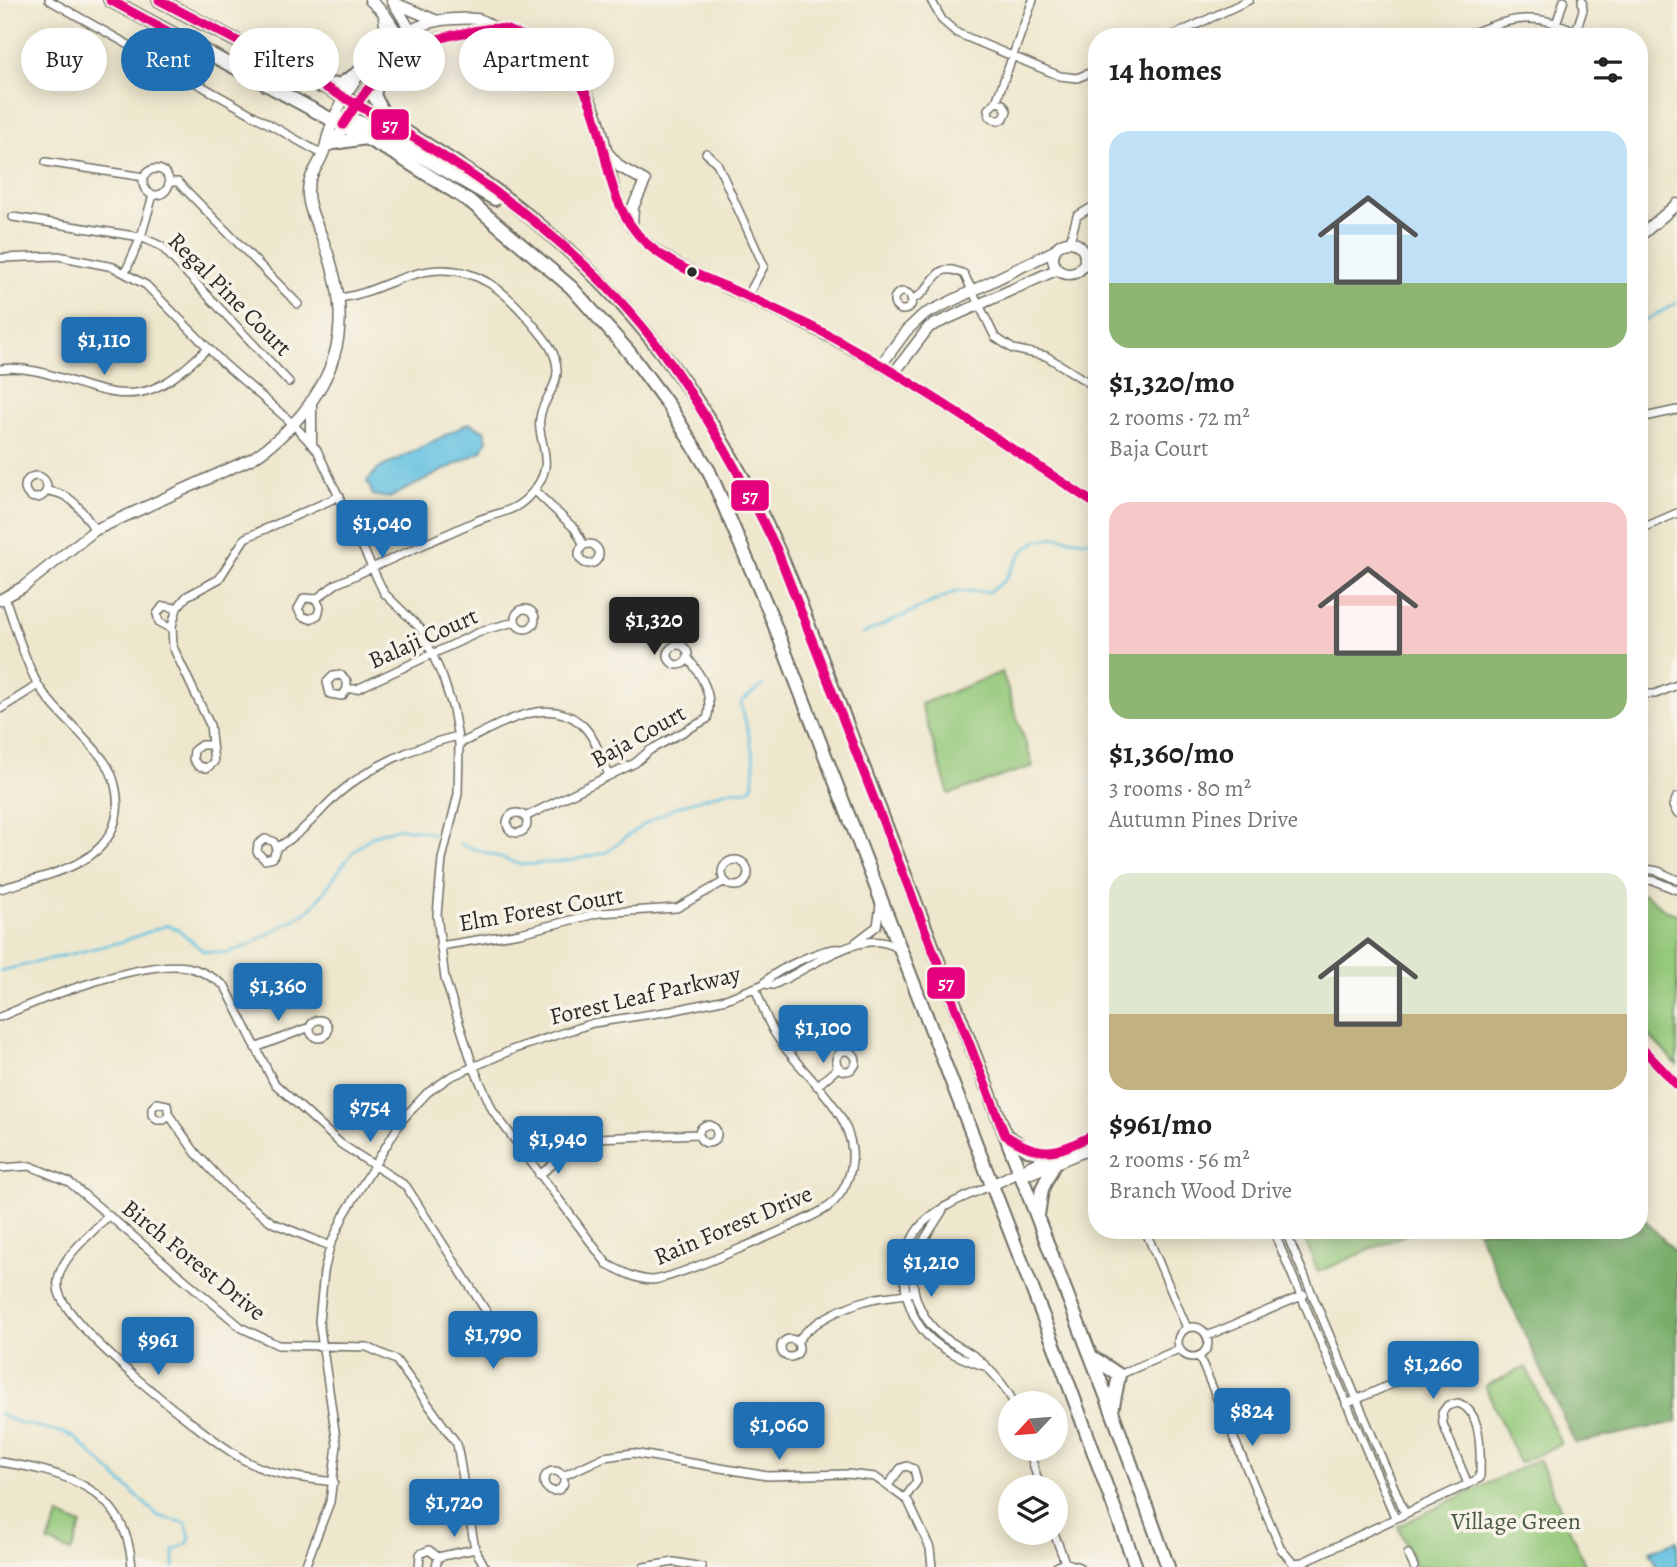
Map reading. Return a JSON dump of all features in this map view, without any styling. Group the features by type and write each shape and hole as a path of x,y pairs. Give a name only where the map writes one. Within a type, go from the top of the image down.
{"highway":[{"path":"110,0 341,121 472,203 532,252 601,319 669,406 709,471 744,549 992,1185 1136,1567"},
{"path":"159,0 229,38"},
{"path":"328,91 458,165 529,217 611,292 667,357 715,426 752,492 791,580 1091,1356 1168,1567"},
{"path":"375,91 374,95 389,124"},
{"path":"341,121 394,139 529,217"},
{"path":"327,148 366,138"},
{"path":"1005,1135 1028,1150 1052,1159 1042,1189 1038,1219"},
{"path":"1091,1356 1119,1375 1112,1411"}],"street":[{"path":"49,0 327,148"},
{"path":"370,0 394,28"},
{"path":"931,0 942,20 957,33 1068,78 1088,73"},
{"path":"996,102 1033,0"},
{"path":"1189,28 1248,0"},
{"path":"1556,24 1564,0"},
{"path":"1577,28 1583,10 1582,0"},
{"path":"394,1 435,20"},
{"path":"394,1 410,28"},
{"path":"384,13 386,28"},
{"path":"1485,28 1506,19 1526,18 1567,28"},
{"path":"414,28 435,20 479,19 496,28"},
{"path":"445,37 493,27"},
{"path":"0,889 84,860 105,844 117,818 117,792 108,767 38,685 2,599 23,587 95,530 253,458 275,444 311,400 335,356 338,298 331,261 307,192 327,148 325,137 341,121 354,91"},
{"path":"349,103 361,91"},
{"path":"584,91 597,115 613,193 632,229 679,266 881,365 1088,499"},
{"path":"603,149 620,167 645,181 633,206 632,229"},
{"path":"706,153 717,163 764,267 747,297"},
{"path":"46,162 144,177"},
{"path":"158,169 166,174 169,182 164,193 153,195 145,190 144,177 150,170 158,169"},
{"path":"169,182 178,182 298,304"},
{"name":"Regal Pine Court","path":"125,273 141,237 153,195"},
{"path":"1648,227 1677,204"},
{"path":"1070,241 1077,216 1088,209"},
{"path":"13,217 141,237"},
{"name":"Regal Pine Court","path":"141,237 161,246 187,271 289,382"},
{"path":"881,365 906,331 923,315 1054,251 1062,243 1070,241 1080,246 1085,256 1083,265 1075,273 1058,269 929,327 894,373"},
{"path":"1054,251 1053,259 1058,269"},
{"path":"0,258 58,256 113,267 146,285 168,304 208,348 311,442 340,496 384,593 421,629 447,688 459,740 458,794 439,875 440,946 445,979 473,1066 493,1111 539,1175 579,1145 596,1138 699,1134"},
{"path":"316,600 335,584 475,522 511,511 534,490 543,476 547,454 540,419 557,379 551,347 508,295 475,275 443,269 419,273 370,293 338,298"},
{"path":"911,300 925,291 932,279 945,270 964,274 977,304 995,337 1002,344 1046,356 1088,382"},
{"path":"0,369 39,370 100,390 137,393 167,382 208,348"},
{"path":"311,400 311,442"},
{"path":"1648,416 1677,410"},
{"path":"534,490 575,529 584,545"},
{"path":"46,491 57,491 71,499 95,530"},
{"path":"211,745 210,725 173,647 172,629 177,608 187,596 219,579 244,538 340,496"},
{"path":"1648,526 1677,513"},
{"path":"172,629 159,622 157,614 163,607 177,608"},
{"name":"Balaji Court","path":"347,690 357,689 485,630 515,622"},
{"name":"Baja Court","path":"525,817 635,763 650,750 707,719 710,709 708,694 688,658"},
{"path":"0,709 38,685"},
{"path":"1648,694 1677,685"},
{"path":"277,847 290,841 337,795 384,763 420,747 459,740 523,715 555,712 581,723 609,775"},
{"path":"1677,797 1673,806 1677,813"},
{"path":"1648,869 1677,880"},
{"path":"1648,880 1677,890"},
{"name":"Elm Forest Court","path":"440,946 520,933 599,913 677,908 725,881"},
{"name":"Forest Leaf Parkway","path":"856,943 877,926 881,901"},
{"name":"Forest Leaf Parkway","path":"305,1567 323,1525 334,1482 337,1445 322,1344 320,1296 330,1246 374,1163 402,1120 427,1093 473,1066 547,1037 593,1023 726,999 764,984 767,977 832,947 840,949 856,943 883,941 901,951"},
{"path":"0,1017 37,1001 130,972 161,967 189,968 206,973 225,986 269,1076 281,1090 341,1144 394,1176 416,1199 491,1318 498,1338"},
{"name":"Rain Forest Drive","path":"539,1175 607,1264 630,1276 651,1280 671,1278 827,1207 838,1195 852,1167 849,1135 843,1121 774,1031 755,988"},
{"path":"255,1048 310,1027"},
{"path":"1648,1054 1677,1085"},
{"path":"817,1086 839,1067"},
{"path":"169,1115 219,1180 252,1209 287,1230 330,1246"},
{"path":"1008,1391 987,1367 933,1327 910,1293 918,1252 943,1210 1052,1159 1088,1138"},
{"path":"1052,1159 1088,1149"},
{"name":"Birch Forest Drive","path":"0,1168 30,1166 56,1175 242,1328 278,1345 322,1344 377,1349 396,1360 457,1444 475,1549 485,1567"},
{"path":"108,1216 59,1273 58,1288 62,1302 130,1373 245,1461 273,1473 334,1482"},
{"path":"1149,1239 1187,1328"},
{"path":"1277,1239 1395,1517"},
{"path":"1289,1239 1405,1513"},
{"path":"1207,1336 1311,1292"},
{"path":"797,1342 803,1333 833,1315 871,1299 910,1293"},
{"path":"1196,1327 1207,1336 1207,1348 1199,1356 1187,1357 1179,1349 1178,1337 1187,1328 1196,1327"},
{"path":"1119,1375 1179,1349"},
{"path":"1346,1404 1463,1353"},
{"path":"1199,1356 1281,1550 1293,1563 1303,1562 1395,1517 1405,1513 1468,1484 1480,1478 1475,1416 1466,1406 1458,1403 1447,1406 1441,1413 1468,1484"},
{"path":"563,1476 604,1457 633,1453 766,1476 875,1477 905,1498 919,1519 930,1548 932,1567"},
{"path":"0,1462 62,1474 95,1492 120,1523 132,1567"},
{"path":"888,1485 901,1468 907,1466 914,1469 916,1481 905,1498"},
{"path":"1059,1545 1065,1562"},
{"path":"438,1557 475,1549"},
{"path":"419,1567 418,1557 422,1552 429,1550 438,1557"},
{"path":"1408,1554 1414,1567"},
{"path":"436,1567 438,1557"},
{"path":"644,1567 674,1562 702,1567"},
{"path":"1056,1567 1065,1562 1079,1567"}],"green space":[{"path":"1002,672 1033,766 949,794 921,704"},
{"path":"1648,896 1667,911 1677,914 1677,1065 1648,1034"},
{"path":"1648,1223 1677,1254 1677,1422 1575,1443 1481,1239 1648,1239"},
{"path":"1305,1239 1395,1239 1318,1272"},
{"path":"1526,1367 1561,1444 1519,1463 1485,1386"},
{"name":"Village Green","path":"1539,1459 1586,1567 1416,1567 1398,1526"},
{"path":"59,1515 82,1525 71,1552 48,1542"}],"water":[{"path":"469,423 484,430 487,440 482,451 389,498 373,495 367,481 378,469"},
{"path":"1677,1541 1677,1567 1658,1567 1650,1551"}],"waterway":[{"path":"1648,319 1677,303"},
{"path":"863,634 957,591 989,592 1004,581 1023,551 1039,540 1056,537 1088,540"},
{"path":"460,844 522,865 570,861 607,852 643,825 676,807 727,791 749,790 753,783 754,761 741,702 763,685"},
{"path":"0,971 121,942 167,925 179,930 203,951 227,953 249,945 307,912 320,899 357,848 368,840 391,830 418,830 434,834"},
{"path":"0,1413 17,1422 75,1438 158,1516 186,1523 190,1537 188,1543 174,1550 174,1567"}],"transit line":[{"name":"57","path":"110,0 161,28"},
{"name":"57","path":"159,0 365,109 496,192 557,240 613,293 663,353 724,449 777,550 1005,1135 1041,1151 1061,1149 1088,1137"},
{"name":"57","path":"343,125 380,74 394,62 426,43 495,28 505,29 548,49 573,73 589,99 614,189 626,217 646,243 685,269 795,318 868,357 1088,499"},
{"name":"57","path":"1648,1054 1677,1085"}]}
